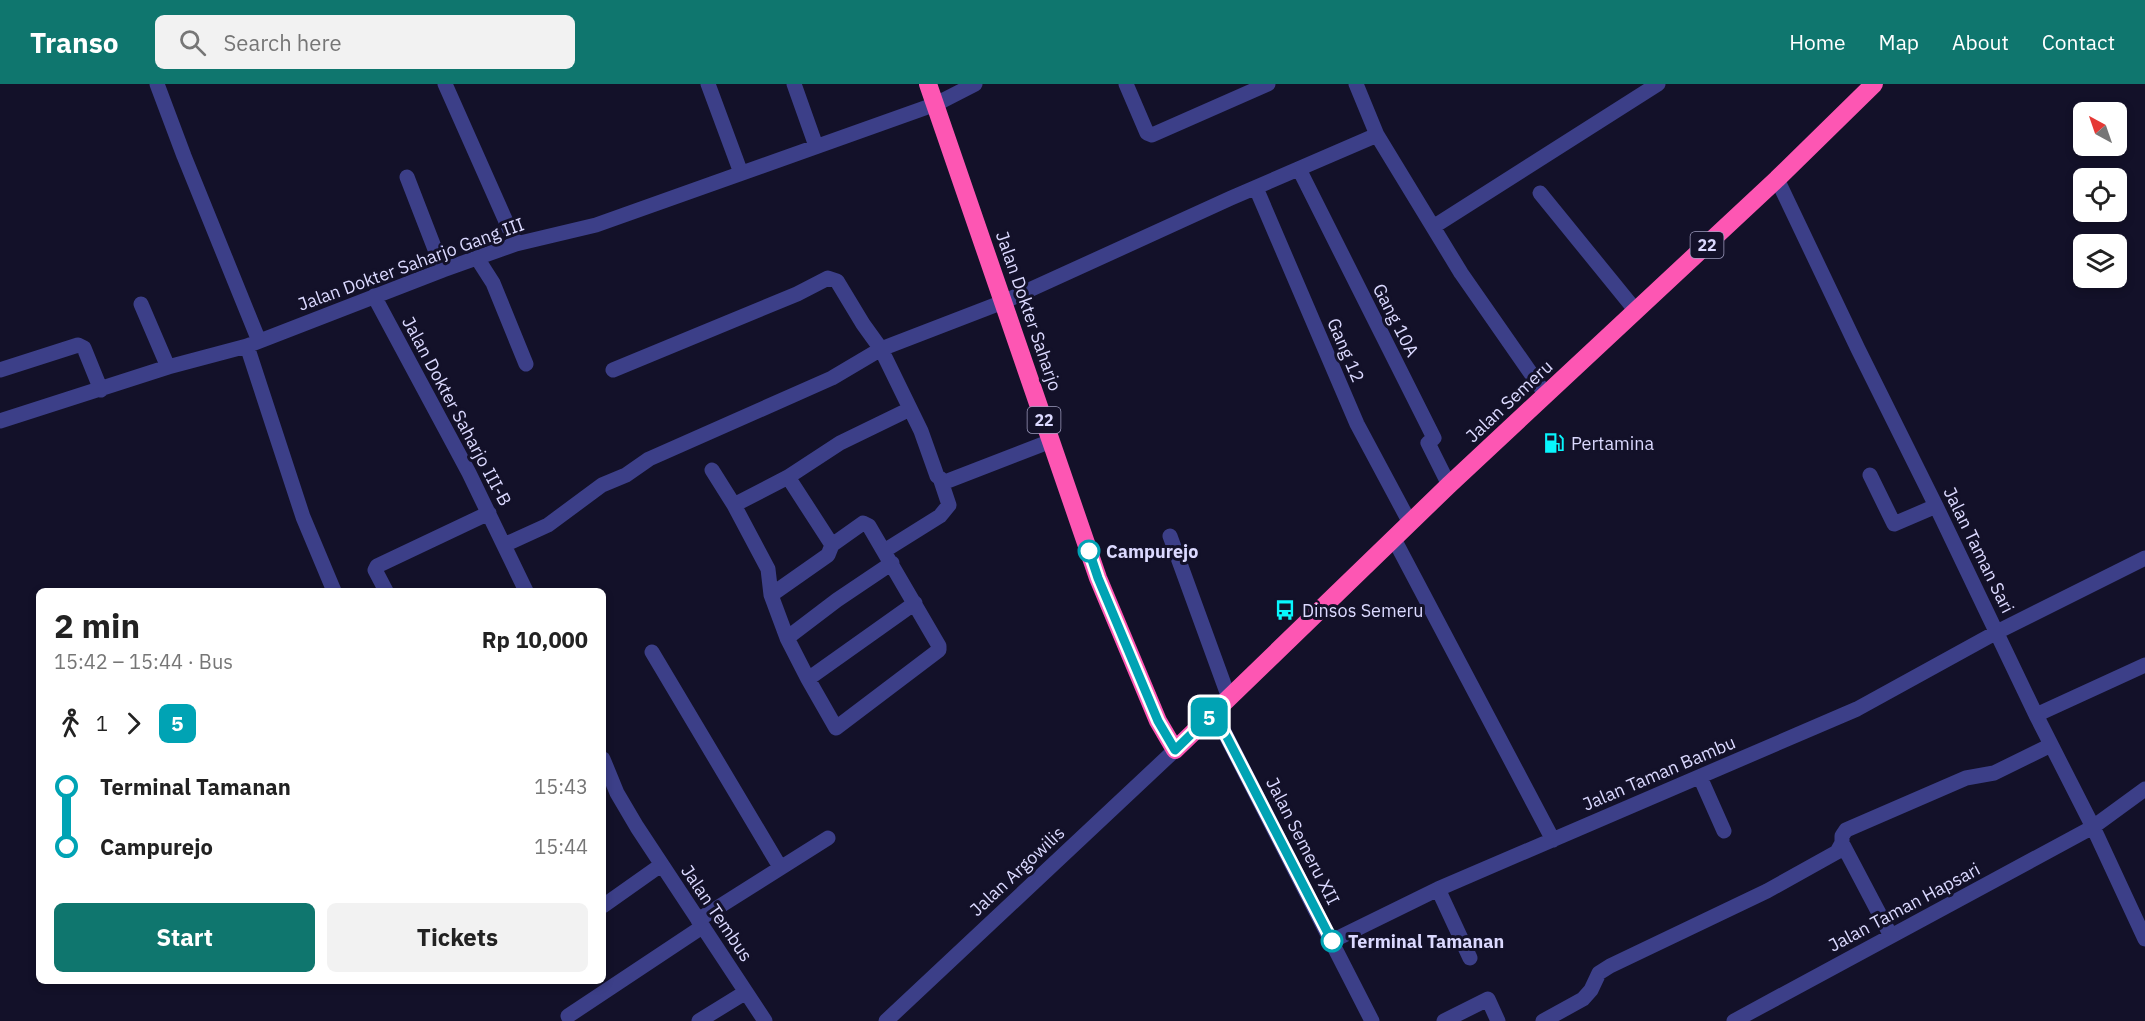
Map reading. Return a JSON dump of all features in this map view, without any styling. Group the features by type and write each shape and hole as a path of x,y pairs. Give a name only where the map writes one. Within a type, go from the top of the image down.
{"highway":[{"name":"Jalan Dokter Saharjo","path":"928,84 1098,578 1158,721 1175,750"},
{"name":"Jalan Semeru","path":"1175,750 1449,485 1777,179 1874,84"}],"street":[{"path":"157,84 253,344 303,517 333,588"},
{"path":"445,84 516,244"},
{"path":"708,84 741,173"},
{"path":"794,84 816,146"},
{"name":"Jalan Dokter Saharjo Gang III","path":"0,421 168,367 253,344 374,296 516,244 596,225 936,104 975,84"},
{"path":"1126,84 1147,133 1152,135 1268,84"},
{"path":"1356,84 1377,135 1461,273 1546,395"},
{"path":"1433,227 1643,88 1658,84"},
{"path":"504,545 548,525 602,485 626,475 649,459 832,378 881,349 1004,302 1377,135"},
{"name":"Gang 10A","path":"1299,169 1434,438 1428,443 1449,485"},
{"path":"407,177 443,270"},
{"name":"Jalan Taman Sari","path":"1777,179 2145,938"},
{"name":"Gang 12","path":"1256,188 1357,424 1410,524"},
{"path":"1540,193 1636,311"},
{"path":"477,258 493,283 526,364"},
{"path":"613,370 797,294 828,278 837,281 881,349 921,431 937,476 942,481 949,505 940,516 787,638"},
{"name":"Jalan Dokter Saharjo III-B","path":"374,296 489,513 525,588"},
{"path":"141,304 168,367"},
{"path":"0,370 82,345 101,390"},
{"path":"734,505 788,477 840,443 910,409"},
{"path":"942,481 945,482 1052,441"},
{"path":"712,470 734,505 768,569 771,595 787,638 836,728 939,650 939,646 888,557 869,526 863,523 832,545 828,555 771,595"},
{"path":"1870,475 1894,524 1936,506"},
{"path":"788,477 832,545"},
{"path":"384,588 375,570 377,566 489,513"},
{"path":"1170,536 1229,698"},
{"path":"1394,539 1553,840"},
{"name":"Jalan Taman Bambu","path":"1332,941 1438,889 1857,709 1997,632 2145,558"},
{"path":"808,679 915,603"},
{"path":"652,652 780,867"},
{"path":"2036,715 2145,665"},
{"name":"Jalan Semeru XII","path":"1214,712 1372,1021"},
{"path":"1891,936 1842,843 1842,836 1846,830 1966,778 1994,773 2051,745"},
{"name":"Jalan Argowilis","path":"886,1021 1175,750"},
{"name":"Jalan Tembus","path":"606,766 617,793 637,827 765,1021"},
{"path":"1701,777 1724,831"},
{"name":"Jalan Taman Hapsari","path":"1734,1021 1754,1016 1891,936 2093,827 2145,789"},
{"path":"568,1016 780,867 828,838"},
{"path":"1543,1021 1583,999 1591,990 1599,973 1610,966 1767,891 1837,852 1842,843"},
{"path":"606,904 661,865"},
{"path":"1438,889 1470,958"},
{"path":"699,1021 746,992"},
{"path":"1444,1021 1488,999 1498,1021"}],"bus line":[{"name":"5","path":"1089,551 1098,578 1165,734 1175,750 1214,712 1332,941"}],"place":[{"name":"Pertamina","path":"1554,443"},
{"name":"Campurejo","path":"1089,551"},
{"name":"Dinsos Semeru","path":"1285,610"},
{"name":"Terminal Tamanan","path":"1332,941"}]}
